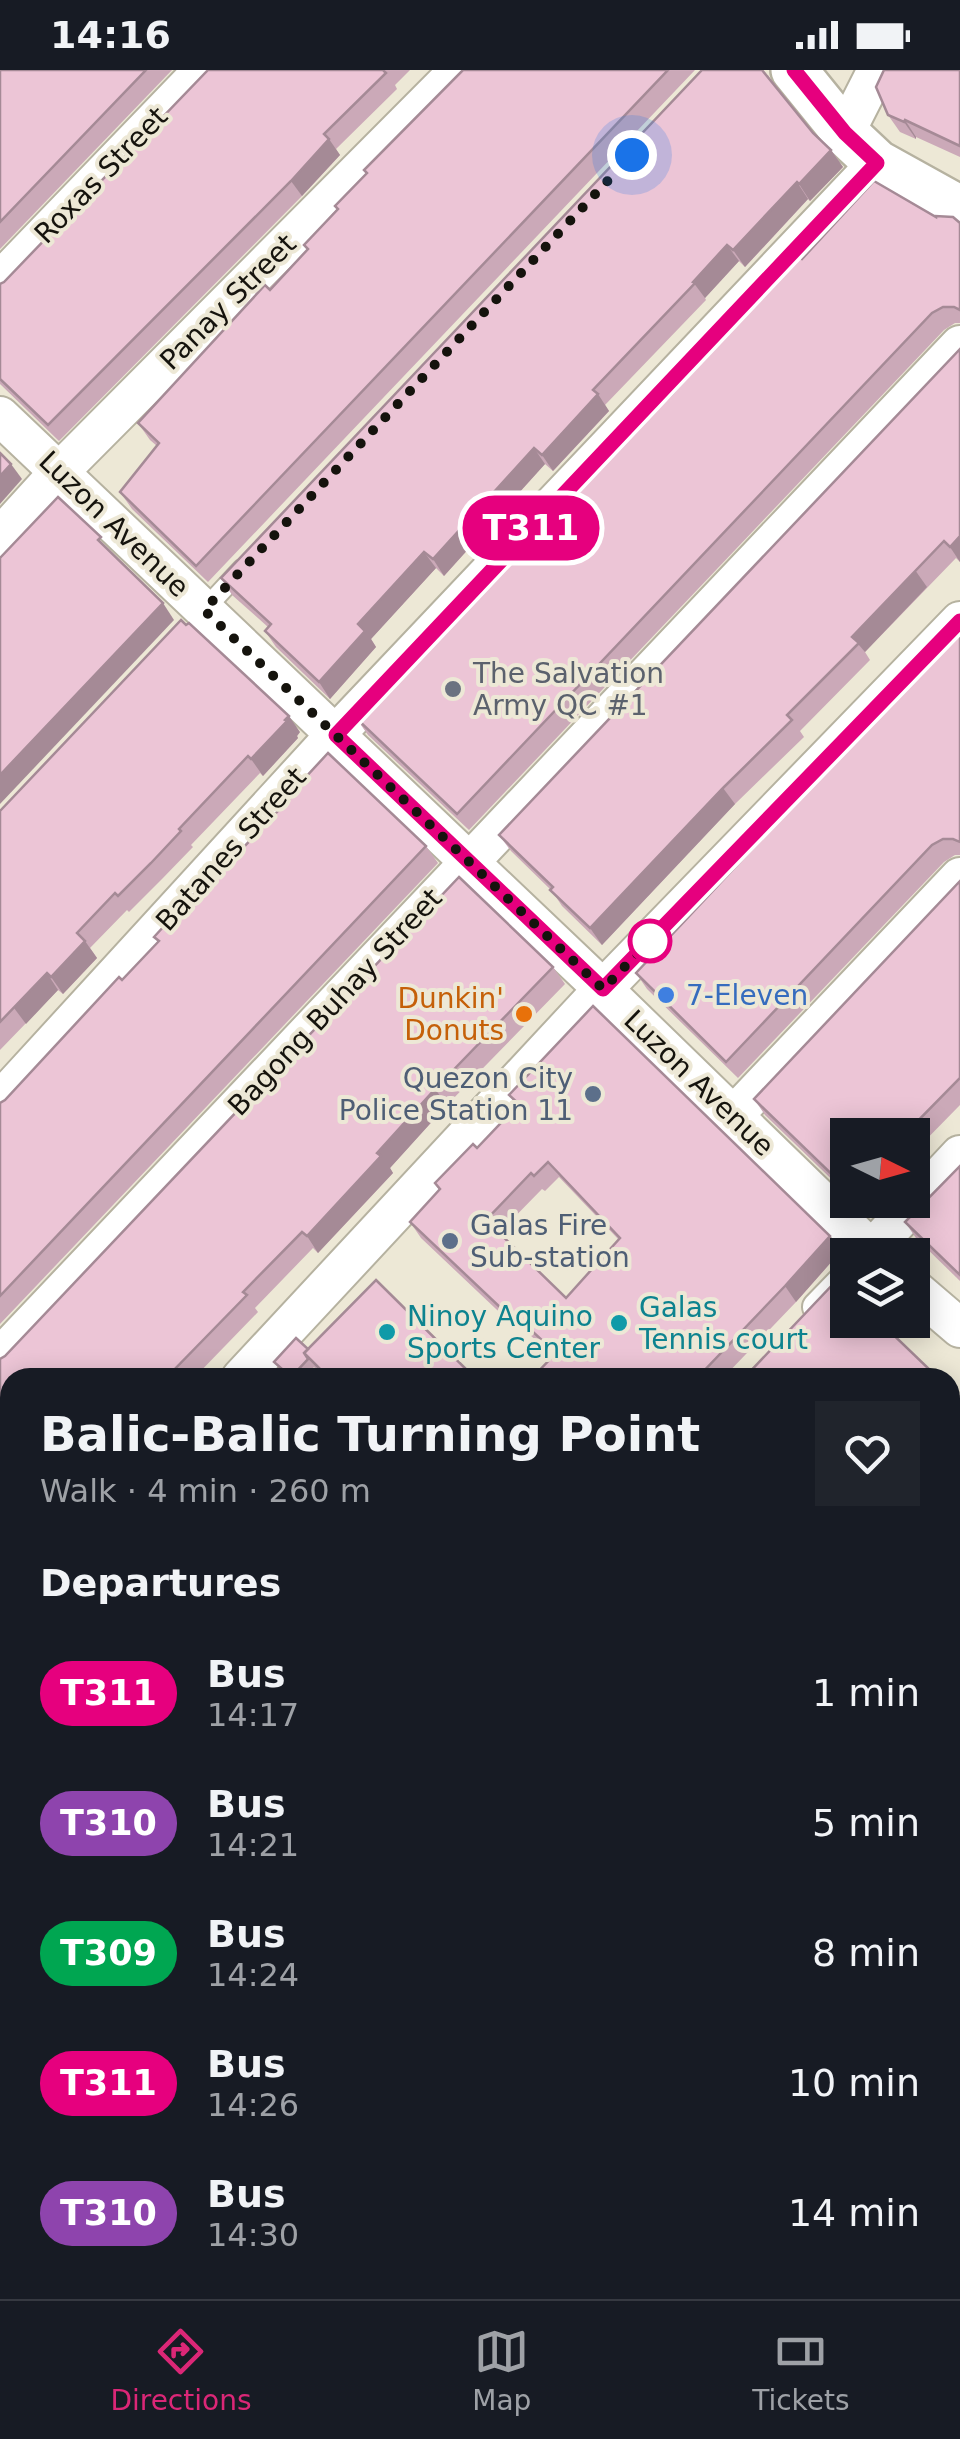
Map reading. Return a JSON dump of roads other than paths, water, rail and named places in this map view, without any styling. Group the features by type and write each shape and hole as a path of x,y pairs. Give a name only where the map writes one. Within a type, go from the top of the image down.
{"street":[{"name":"Roxas Street","path":"0,281 203,70"},
{"name":"Panay Street","path":"0,537 59,472 458,70"},
{"path":"794,70 861,148 960,209"},
{"name":"Batanes Street","path":"0,1101 336,735 861,148 876,70"},
{"name":"Bagong Buhay Street","path":"0,1356 960,345"},
{"name":"Luzon Avenue","path":"0,416 197,617 336,735 603,989 733,1116 846,1238"},
{"path":"250,1368 603,989 960,621"},
{"path":"733,1116 960,877"},
{"path":"884,1238 960,1155"},
{"path":"799,1326 830,1295"},
{"path":"930,1302 960,1328"}],"lane":[{"path":"197,617 257,553"}],"place":[{"name":"The Salvation Army QC #1","path":"453,689"},
{"name":"7-Eleven","path":"666,995"},
{"name":"Dunkin' Donuts","path":"524,1014"},
{"name":"Quezon City Police Station 11","path":"593,1094"},
{"name":"Galas Fire Sub-station","path":"450,1241"},
{"name":"Galas Tennis court","path":"619,1323"},
{"name":"Ninoy Aquino Sports Center","path":"387,1332"}]}
